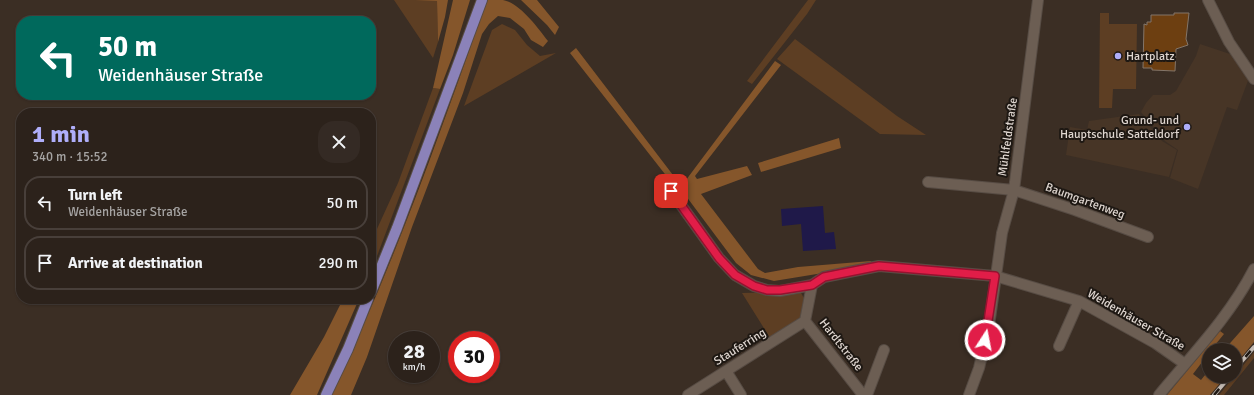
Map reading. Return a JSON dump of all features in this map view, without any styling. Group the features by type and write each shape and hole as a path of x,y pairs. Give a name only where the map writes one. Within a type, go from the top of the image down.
{"main road":[{"path":"376,280 397,228 481,2"},
{"path":"326,395 348,349 366,304"}],"street":[{"name":"Mühlfeldstraße","path":"969,395 979,368 988,326 1002,233 1014,190 1038,0"},
{"path":"1208,0 1229,42 1254,79"},
{"name":"Baumgartenweg","path":"928,182 1014,190 1075,210 1148,237"},
{"name":"Weidenhäuser Straße","path":"671,191 719,258 735,275 754,286 767,290 780,290 812,285 824,277 879,266 995,276 1080,301 1155,344 1185,364"},
{"path":"1159,395 1219,324 1236,300 1254,269"},
{"name":"Hardtstraße","path":"812,285 805,321 863,395"},
{"path":"1059,346 1080,301"},
{"name":"Stauferring","path":"688,395 805,321"},
{"path":"867,395 884,350"},
{"path":"726,371 741,395"}],"shaded area":[{"path":"394,0 437,0 438,42 433,58"},
{"path":"415,0 448,0 438,42 437,1"},
{"path":"453,0 470,0 453,55 440,89 433,88"},
{"path":"487,0 503,0 509,2 528,17 548,41 543,47 531,40 524,29 510,18 498,16 489,24 482,34 463,93 412,227 367,357 351,395 331,395 372,304 376,304 376,296 415,200"},
{"path":"521,0 537,0 559,27 555,35 547,25"},
{"path":"808,0 816,0 807,14 752,84 747,81"},
{"name":"Hartplatz","path":"1100,13 1109,13 1109,24 1137,24 1136,89 1113,89 1112,108 1099,108"},
{"path":"502,24 515,30 527,45 540,56 556,53 464,106 492,30"},
{"path":"795,39 897,116 926,135 880,134 777,59"},
{"name":"Grund- und Hauptschule Satteldorf","path":"1200,44 1233,55 1249,78 1237,110 1227,107 1198,189 1170,178 1178,150 1165,141 1141,112 1153,95 1170,95 1176,91 1196,56"},
{"path":"576,48 676,179 668,178 570,53"},
{"path":"775,61 781,65 695,176 697,179 747,166 752,175 701,194 758,269 765,273 798,267 871,261 872,265 774,281 751,275 736,263 680,188"},
{"path":"433,88 440,89 376,259 376,231 398,183"},
{"path":"1139,114 1162,141 1177,150 1169,177 1066,155 1070,127 1087,130 1089,121"},
{"path":"839,138 841,148 761,172 758,163"},
{"path":"823,206 825,233 834,232 836,249 803,251 801,224 782,226 781,209"},
{"path":"742,293 801,293 805,300 804,315 770,338"},
{"path":"340,304 357,304 317,395 290,395 324,337"},
{"path":"1254,316 1254,342 1242,357 1242,343 1230,343"},
{"path":"1220,331 1224,334 1217,343 1210,343"},
{"path":"1254,352 1254,358 1242,373 1242,367"},
{"path":"1202,353 1202,362 1193,374 1201,380 1202,379 1202,383 1220,383 1210,395 1167,395"},
{"path":"1229,383 1234,383 1224,395 1219,395"}],"building":[{"path":"1174,13 1189,13 1186,39 1188,45 1176,49 1175,71 1143,68 1144,24 1147,25 1147,22 1151,22 1151,15 1174,15"}],"railway":[{"path":"1242,361 1254,347"},
{"path":"1214,395 1224,383"}],"place":[{"name":"Hartplatz","path":"1118,56"},
{"name":"Grund- und Hauptschule Satteldorf","path":"1187,127"}],"route":[{"path":"671,191 719,258 735,275 745,282 767,290 780,290 812,285 824,277 876,266 995,276 985,340"}]}
